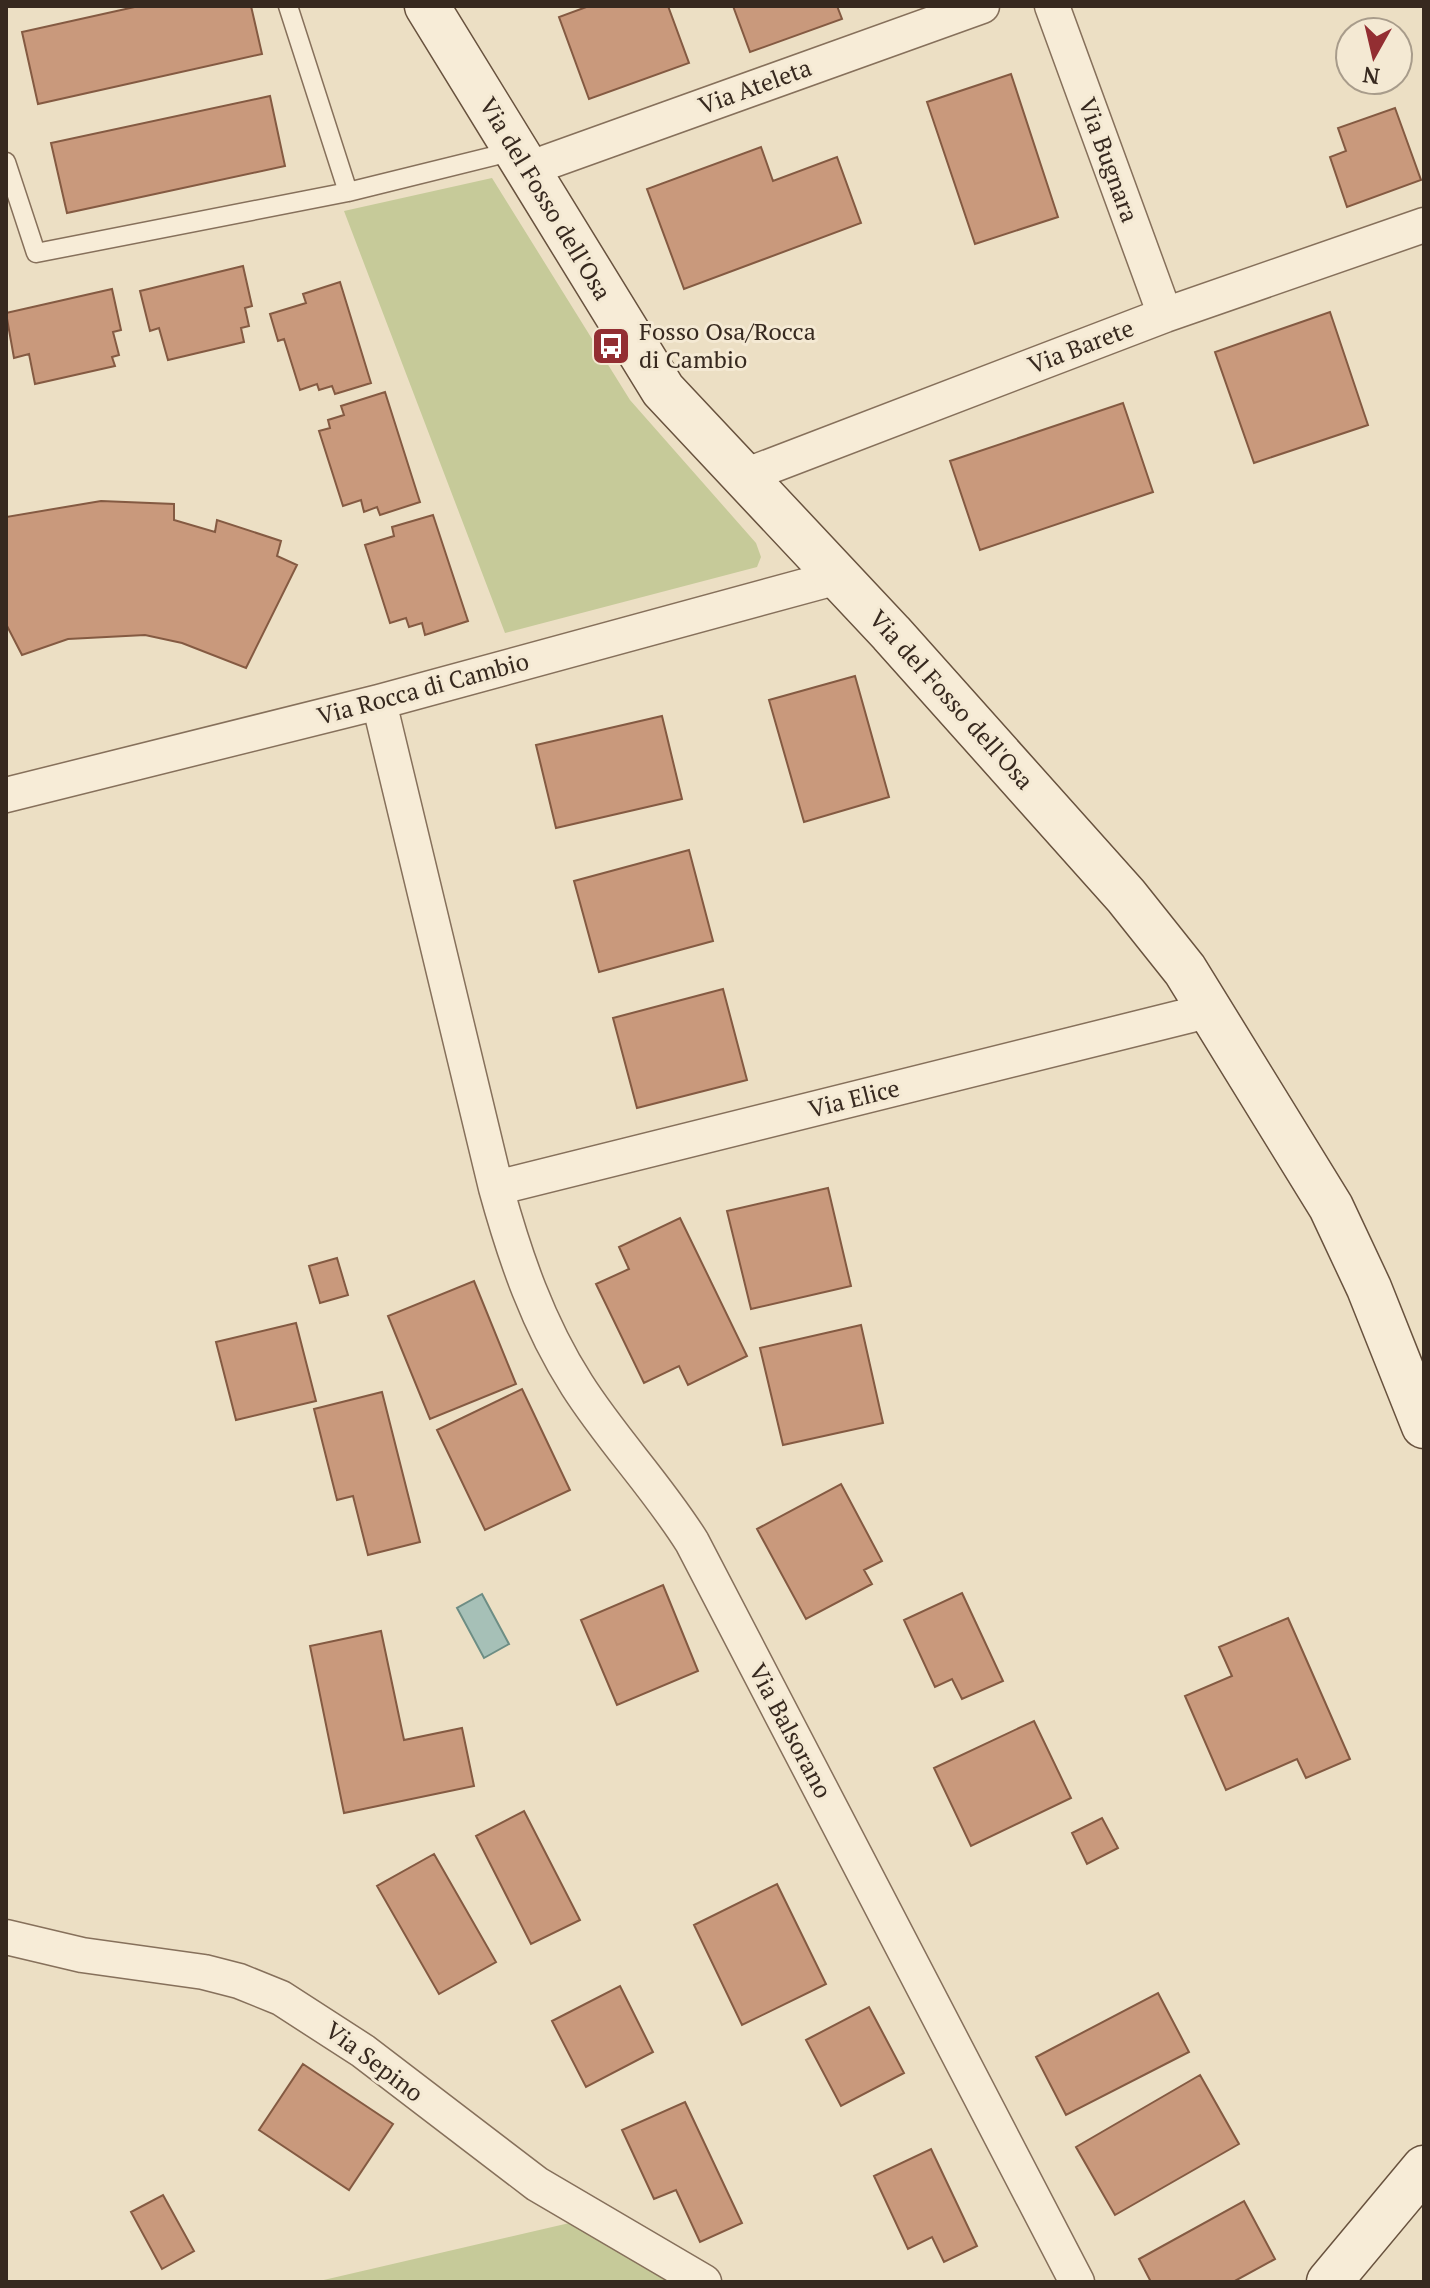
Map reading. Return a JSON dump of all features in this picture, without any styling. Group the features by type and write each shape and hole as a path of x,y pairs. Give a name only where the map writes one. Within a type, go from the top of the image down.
{"street":[{"name":"Via del Fosso dell'Osa","path":"427,6 642,361 674,404 838,577 1126,896 1211,1010 1331,1207 1369,1288 1424,1426"},
{"name":"Via Ateleta","path":"522,159 982,6"},
{"name":"Via Bugnara","path":"1052,6 1165,315"},
{"name":"Via Barete","path":"742,477 1165,315 1424,225"},
{"name":"Via Rocca di Cambio","path":"6,795 379,702 838,577"},
{"name":"Via Balsorano","path":"379,702 496,1188 518,1265 559,1355 600,1418 654,1484 692,1542 1077,2282"},
{"name":"Via Elice","path":"496,1188 1211,1010"},
{"name":"Via Sepino","path":"6,1937 82,1955 204,1972 256,1987 281,1998 363,2051 537,2184 704,2282"},
{"path":"1329,2282 1424,2168"}],"lane":[{"path":"288,6 348,192"},
{"path":"6,162 36,253 522,159"}],"green space":[{"path":"492,178 630,400 756,543 761,557 757,567 505,633 344,211"},
{"path":"591,2218 719,2282 315,2282"}],"water":[{"path":"482,1594 509,1644 484,1658 457,1608"}],"building":[{"path":"139,6 251,6 262,54 38,104 22,32"},
{"path":"589,6 668,6 689,63 589,99 559,17"},
{"path":"733,6 837,6 842,19 750,52"},
{"path":"1011,74 1058,217 975,244 927,102"},
{"path":"270,96 285,166 67,213 51,143"},
{"path":"1395,108 1421,180 1347,207 1330,157 1346,151 1338,128"},
{"path":"761,147 773,181 837,157 861,223 684,289 647,189"},
{"path":"243,266 252,306 245,308 249,326 241,328 244,342 168,360 159,328 150,331 140,291"},
{"path":"340,282 371,383 335,394 332,386 319,390 317,384 300,390 284,339 278,341 270,314 306,303 303,294"},
{"path":"112,289 121,330 113,332 119,355 112,357 115,366 35,384 29,354 14,358 6,313"},
{"path":"1330,312 1368,425 1254,463 1215,352"},
{"path":"385,392 420,502 380,515 377,507 364,512 361,500 343,506 319,431 330,428 328,420 344,415 341,406"},
{"path":"1123,403 1153,492 980,550 950,461"},
{"path":"101,501 174,504 174,520 215,532 217,520 281,541 277,556 297,565 246,668 182,643 145,635 68,639 22,655 6,624 6,517"},
{"path":"433,515 468,621 425,635 422,623 409,627 406,618 390,623 365,545 394,536 392,527"},
{"path":"855,676 889,797 804,822 769,700"},
{"path":"662,716 682,799 556,828 536,745"},
{"path":"689,850 713,941 599,972 574,881"},
{"path":"723,989 747,1080 637,1108 613,1018"},
{"path":"828,1188 851,1286 751,1309 727,1211"},
{"path":"680,1218 747,1356 688,1385 679,1366 644,1383 596,1284 629,1269 619,1247"},
{"path":"337,1258 348,1295 320,1303 309,1266"},
{"path":"474,1281 516,1384 430,1419 388,1316"},
{"path":"296,1323 316,1401 236,1420 216,1342"},
{"path":"861,1325 883,1423 783,1445 760,1348"},
{"path":"522,1389 570,1490 485,1530 437,1430"},
{"path":"382,1392 420,1542 368,1555 353,1496 337,1500 314,1409"},
{"path":"841,1484 882,1561 864,1570 872,1584 806,1619 757,1529"},
{"path":"663,1585 698,1671 617,1705 581,1620"},
{"path":"962,1593 1003,1681 962,1699 952,1679 935,1687 904,1620"},
{"path":"1288,1618 1350,1759 1306,1778 1297,1759 1226,1790 1185,1696 1232,1676 1219,1647"},
{"path":"381,1631 404,1740 462,1728 474,1786 344,1813 310,1646"},
{"path":"1034,1721 1071,1798 971,1846 934,1768"},
{"path":"524,1811 580,1920 531,1944 476,1836"},
{"path":"1102,1818 1118,1848 1087,1864 1072,1833"},
{"path":"434,1854 496,1962 439,1994 377,1886"},
{"path":"777,1884 826,1984 742,2025 694,1925"},
{"path":"620,1986 653,2052 586,2087 552,2021"},
{"path":"1158,1993 1189,2052 1066,2115 1036,2057"},
{"path":"869,2007 904,2073 841,2106 806,2040"},
{"path":"303,2064 393,2124 349,2190 259,2130"},
{"path":"1200,2075 1239,2144 1115,2215 1076,2147"},
{"path":"685,2102 742,2223 700,2242 676,2190 654,2199 622,2130"},
{"path":"931,2149 977,2246 944,2262 932,2237 908,2249 874,2176"},
{"path":"163,2195 194,2251 162,2269 131,2212"},
{"path":"1244,2201 1275,2259 1233,2282 1151,2282 1139,2259"}],"place":[{"name":"Fosso Osa/Rocca di Cambio","path":"611,346"}]}
